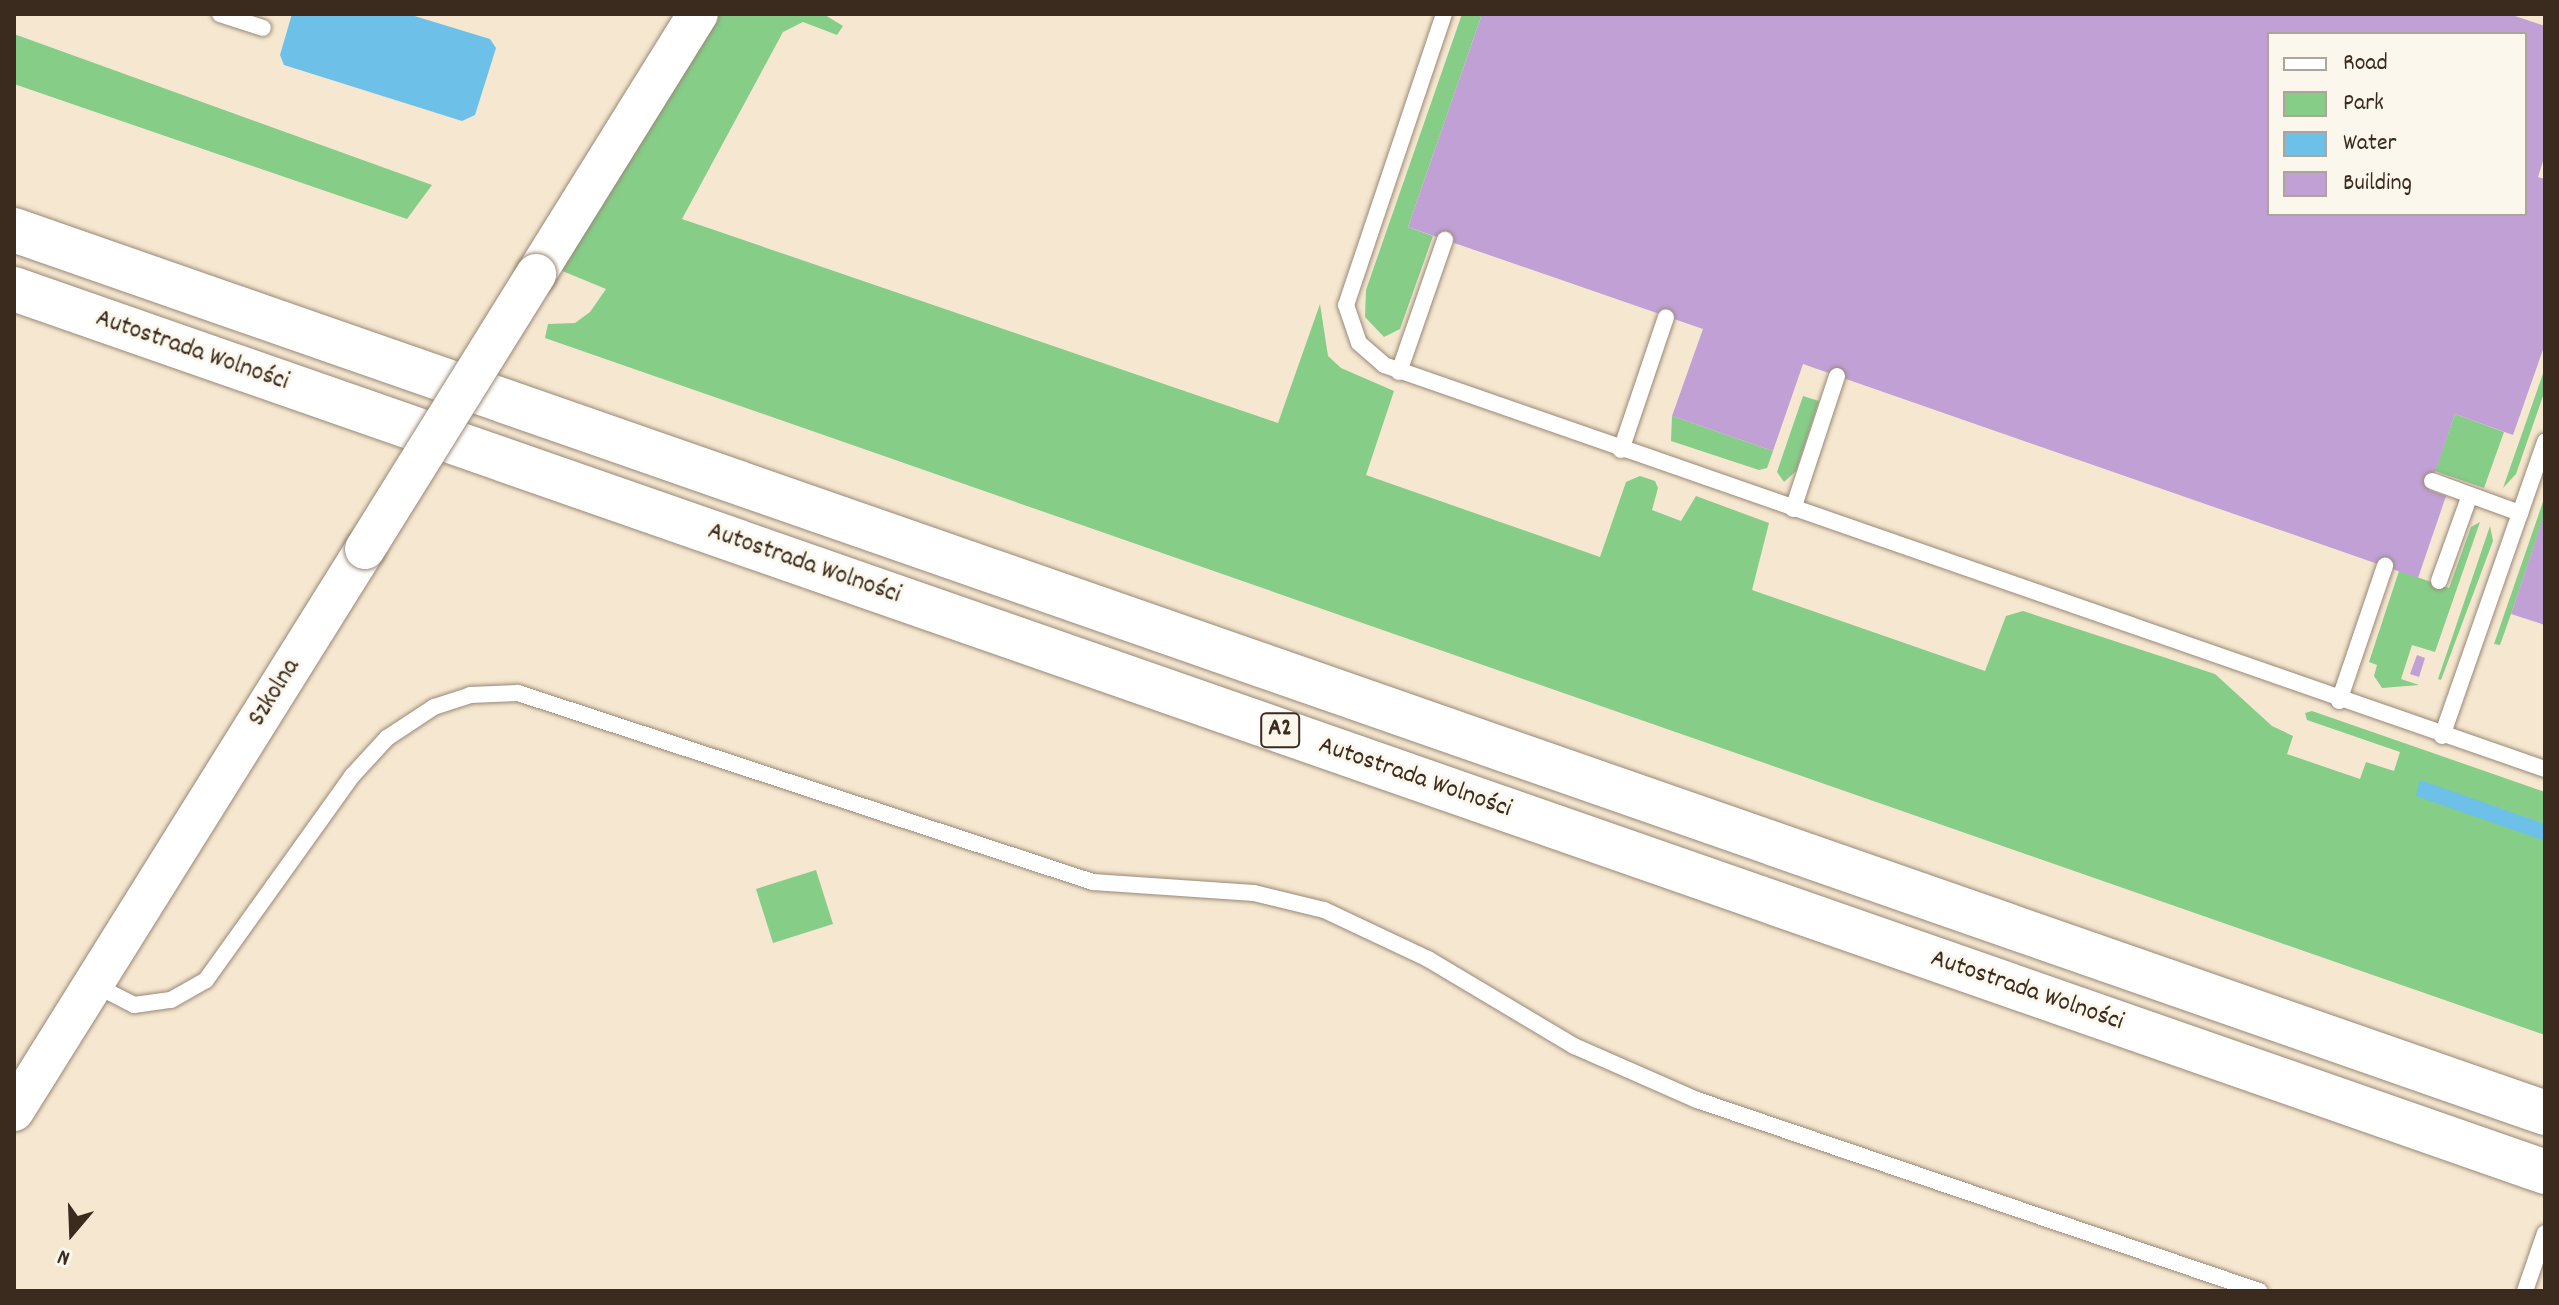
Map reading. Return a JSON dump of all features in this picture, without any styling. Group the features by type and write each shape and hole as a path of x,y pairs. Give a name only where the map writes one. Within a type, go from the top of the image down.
{"highway":[{"name":"A2","path":"14,230 2545,1113"},
{"name":"Autostrada Wolności","path":"14,289 2545,1172"}],"street":[{"name":"Szkolna","path":"14,1111 698,14"}],"lane":[{"path":"220,14 263,28"},
{"path":"1444,14 1346,305 1359,343 1399,372 2339,701 2545,769"},
{"path":"1399,372 1445,240"},
{"path":"1621,450 1666,317"},
{"path":"1793,509 1837,376"},
{"path":"2442,736 2545,442"},
{"path":"2432,481 2520,513"},
{"path":"2439,581 2470,495"},
{"path":"2339,701 2385,566"},
{"path":"93,984 134,1005 171,1000 206,980 352,776 387,738 434,707 470,695 518,693 1093,882 1254,893 1324,910 1428,959 1574,1046 1697,1100 2259,1291"},
{"path":"2525,1291 2545,1233"}],"green space":[{"path":"719,14 825,15 843,26 837,35 803,22 783,32 682,219 1278,423 1320,304 1328,356 1341,368 1394,391 1366,475 1600,557 1626,482 1640,476 1655,481 1658,488 1652,510 1681,521 1696,496 1769,523 1752,590 1985,671 2006,616 2023,611 2215,674 2272,726 2293,736 2287,754 2360,779 2366,762 2394,771 2400,752 2307,720 2305,713 2312,711 2545,792 2545,1035 545,338 548,324 575,323 590,312 606,289 560,270"},
{"path":"1462,14 1482,14 1408,227 1433,236 1400,329 1384,337 1365,317 1366,290"},
{"path":"14,34 432,185 407,219 14,84"},
{"path":"2545,368 2545,390 2516,474 2503,488"},
{"path":"1803,396 1819,401 1796,471 1784,482 1777,472"},
{"path":"2455,414 2504,432 2484,488 2435,471"},
{"path":"1672,416 1773,451 1767,468 1759,470 1671,441"},
{"path":"2545,496 2545,513 2511,614 2500,645 2494,644"},
{"path":"2480,522 2435,652 2412,645 2401,679 2419,685 2382,688 2374,676 2377,665 2369,662 2399,571 2449,588 2471,527"},
{"path":"2490,526 2493,541 2441,680 2438,679"},
{"path":"816,870 833,924 773,943 756,889"}],"water":[{"path":"292,14 408,14 490,39 496,48 475,115 462,121 284,65 280,55"},
{"path":"2420,780 2545,824 2545,841 2416,796"}],"building":[{"path":"1482,14 2509,14 2545,26 2545,155 2538,177 2545,179 2545,344 2513,435 2455,414 2429,490 2446,496 2418,578 1803,364 1773,451 1672,416 1703,329 1408,227"},
{"path":"2545,515 2545,625 2511,614"},
{"path":"2417,655 2425,658 2419,677 2410,674"}]}
